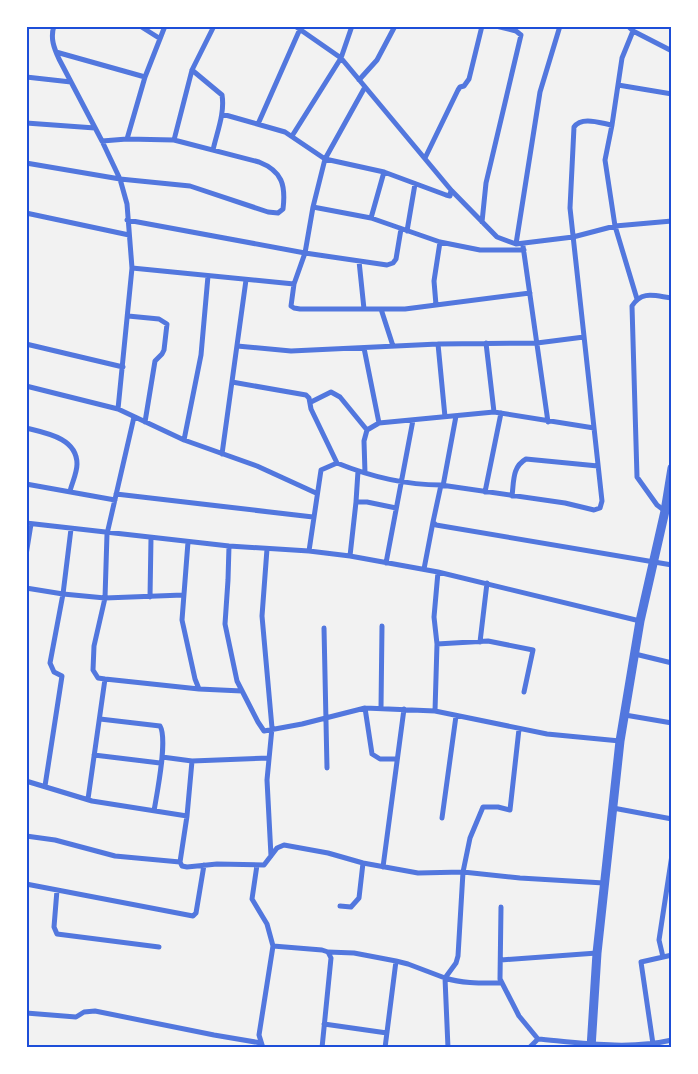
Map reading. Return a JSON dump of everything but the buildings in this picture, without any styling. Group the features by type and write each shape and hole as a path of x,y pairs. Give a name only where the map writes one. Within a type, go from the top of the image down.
{"street":[{"path":"54,26 52,33 56,52 120,179 127,204 132,268 118,409"},
{"path":"140,26 159,38"},
{"path":"127,139 145,77 165,26"},
{"path":"174,140 192,70 214,26"},
{"path":"292,136 341,58 352,26"},
{"path":"359,80 377,60 395,26"},
{"path":"425,158 460,86 464,86 469,79 482,26"},
{"path":"482,222 486,183 521,35 516,31 496,26"},
{"path":"516,244 540,92 560,26"},
{"path":"628,26 633,31 672,51"},
{"path":"258,124 298,28 341,58 451,190 497,237 516,244 573,237 615,226 672,221"},
{"path":"633,31 622,58 605,160 615,226 637,299"},
{"path":"56,52 145,77"},
{"path":"192,70 222,95 222,114 213,150"},
{"path":"26,77 71,82"},
{"path":"618,85 672,94"},
{"path":"365,87 325,159 313,207 305,252 294,284 291,302 294,308 405,309 530,293"},
{"path":"222,114 285,132 325,159 384,172 450,196 451,190"},
{"path":"309,551 320,470 337,463 358,471 421,485 442,485 565,503 594,510 600,508 602,501 570,208 574,127 583,120 612,125"},
{"path":"26,123 95,128"},
{"path":"26,163 120,179 190,186 268,212 278,214 283,209 285,194 280,174 268,165 174,140 127,139 102,141"},
{"path":"370,218 384,172"},
{"path":"128,220 359,262 387,265 393,263 396,258 415,184"},
{"path":"313,207 370,218 440,242 480,250 524,250"},
{"path":"26,213 129,235"},
{"path":"436,305 434,281 440,242"},
{"path":"523,243 548,422"},
{"path":"359,262 364,309"},
{"path":"132,268 294,284"},
{"path":"184,440 202,355 208,276"},
{"path":"222,454 246,280"},
{"path":"668,511 656,506 637,477 632,306 637,299 645,295 672,298"},
{"path":"381,309 393,346"},
{"path":"128,316 159,319 167,324 164,350 155,361 145,422"},
{"path":"237,346 291,351 438,344 537,343 584,338"},
{"path":"486,343 494,412"},
{"path":"26,344 123,368"},
{"path":"438,344 445,417"},
{"path":"364,348 379,424"},
{"path":"232,382 306,395 311,402 311,409 337,463"},
{"path":"26,386 118,409 184,440 257,466 316,493"},
{"path":"311,402 331,392 340,397 368,430"},
{"path":"365,472 364,441 368,430 379,424 494,412 594,428"},
{"path":"485,492 501,413"},
{"path":"134,416 107,534 105,598 94,646 93,670 98,678 105,679 199,689 242,691"},
{"path":"424,569 456,416"},
{"path":"386,563 413,420"},
{"path":"26,428 58,437 72,448 77,464 70,491"},
{"path":"512,496 515,469 519,463 526,459 598,466"},
{"path":"591,1046 597,953 620,741 640,621 653,563 668,511 672,468"},
{"path":"350,556 358,471"},
{"path":"26,484 115,500"},
{"path":"116,494 313,517"},
{"path":"356,502 367,502 396,508"},
{"path":"433,522 436,525 672,565"},
{"path":"26,555 29,524 229,546 309,551 424,569 640,621"},
{"path":"45,786 62,676 54,672 50,662 63,594 71,529"},
{"path":"150,597 151,538"},
{"path":"188,542 182,620 199,689"},
{"path":"229,546 225,624 237,681 264,731 272,728 302,724 365,708 381,708 435,711 547,734 620,741"},
{"path":"267,549 262,616 272,728 267,797 271,856"},
{"path":"435,711 437,644 434,616 438,572"},
{"path":"480,642 487,583"},
{"path":"26,588 105,598 183,595"},
{"path":"381,708 382,626"},
{"path":"324,628 327,768"},
{"path":"437,644 488,641 533,650 524,692"},
{"path":"635,654 672,663"},
{"path":"88,800 105,679"},
{"path":"365,708 372,754 380,759 397,759"},
{"path":"383,867 404,709"},
{"path":"625,715 672,723"},
{"path":"442,818 456,716"},
{"path":"100,719 160,726 163,730 154,811"},
{"path":"448,1048 446,978 456,963 458,956 463,872 470,838 483,807 498,806 510,810 518,729"},
{"path":"94,755 192,761 269,758"},
{"path":"180,862 187,816 192,761"},
{"path":"26,781 88,800 187,816"},
{"path":"613,808 672,819"},
{"path":"26,836 55,840 115,856 180,862 182,866 187,867 204,865 264,865 277,848 284,845 418,873 463,872 520,878 604,883"},
{"path":"662,957 660,940 672,855"},
{"path":"340,906 352,908 359,898 363,863"},
{"path":"26,884 193,916 196,913 204,865"},
{"path":"26,1013 76,1017 84,1012 95,1011 262,1045 259,1035 273,946 267,924 252,899 257,865"},
{"path":"57,890 54,927 57,934 159,948"},
{"path":"501,907 500,979 519,1016 538,1039 591,1046 655,1045 672,1040"},
{"path":"273,946 354,953 408,964 455,981 502,984"},
{"path":"322,1048 331,958 328,952"},
{"path":"501,960 597,953"},
{"path":"655,1045 641,962 672,955"},
{"path":"385,1048 396,961"},
{"path":"324,1024 387,1033"},
{"path":"529,1048 538,1039"}]}
